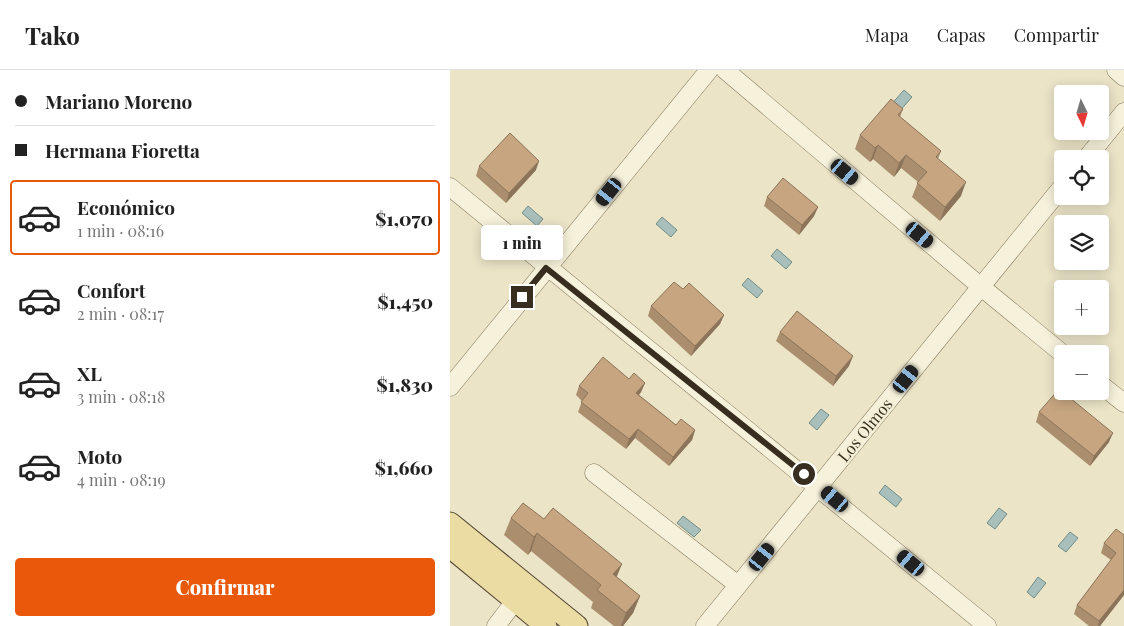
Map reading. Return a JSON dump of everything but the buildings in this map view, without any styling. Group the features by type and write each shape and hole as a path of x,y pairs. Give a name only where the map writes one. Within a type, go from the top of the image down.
{"main road":[{"path":"450,523 577,626"},
{"path":"450,547 546,626"}],"street":[{"path":"450,387 709,70"},
{"path":"726,70 1054,347"},
{"path":"1116,70 1124,77"},
{"path":"1093,150 1124,112"},
{"path":"450,187 546,268 819,486 988,626"},
{"name":"Los Olmos","path":"705,626 1054,197"},
{"path":"1109,391 1124,403"},
{"path":"594,474 738,586"},
{"path":"496,626 515,601"}],"water":[{"path":"904,90 912,97 897,114 889,107"},
{"path":"528,206 543,219 537,226 522,213"},
{"path":"662,217 677,230 671,237 656,224"},
{"path":"777,249 792,262 786,269 771,256"},
{"path":"748,278 763,291 757,298 742,285"},
{"path":"821,409 829,415 817,430 809,423"},
{"path":"885,485 902,499 896,507 879,493"},
{"path":"999,508 1007,514 995,529 987,523"},
{"path":"683,516 701,530 694,537 677,523"},
{"path":"1070,532 1078,538 1066,552 1058,546"},
{"path":"1038,577 1046,583 1034,598 1027,592"}],"route":[{"path":"522,297 546,268 804,474"}]}
